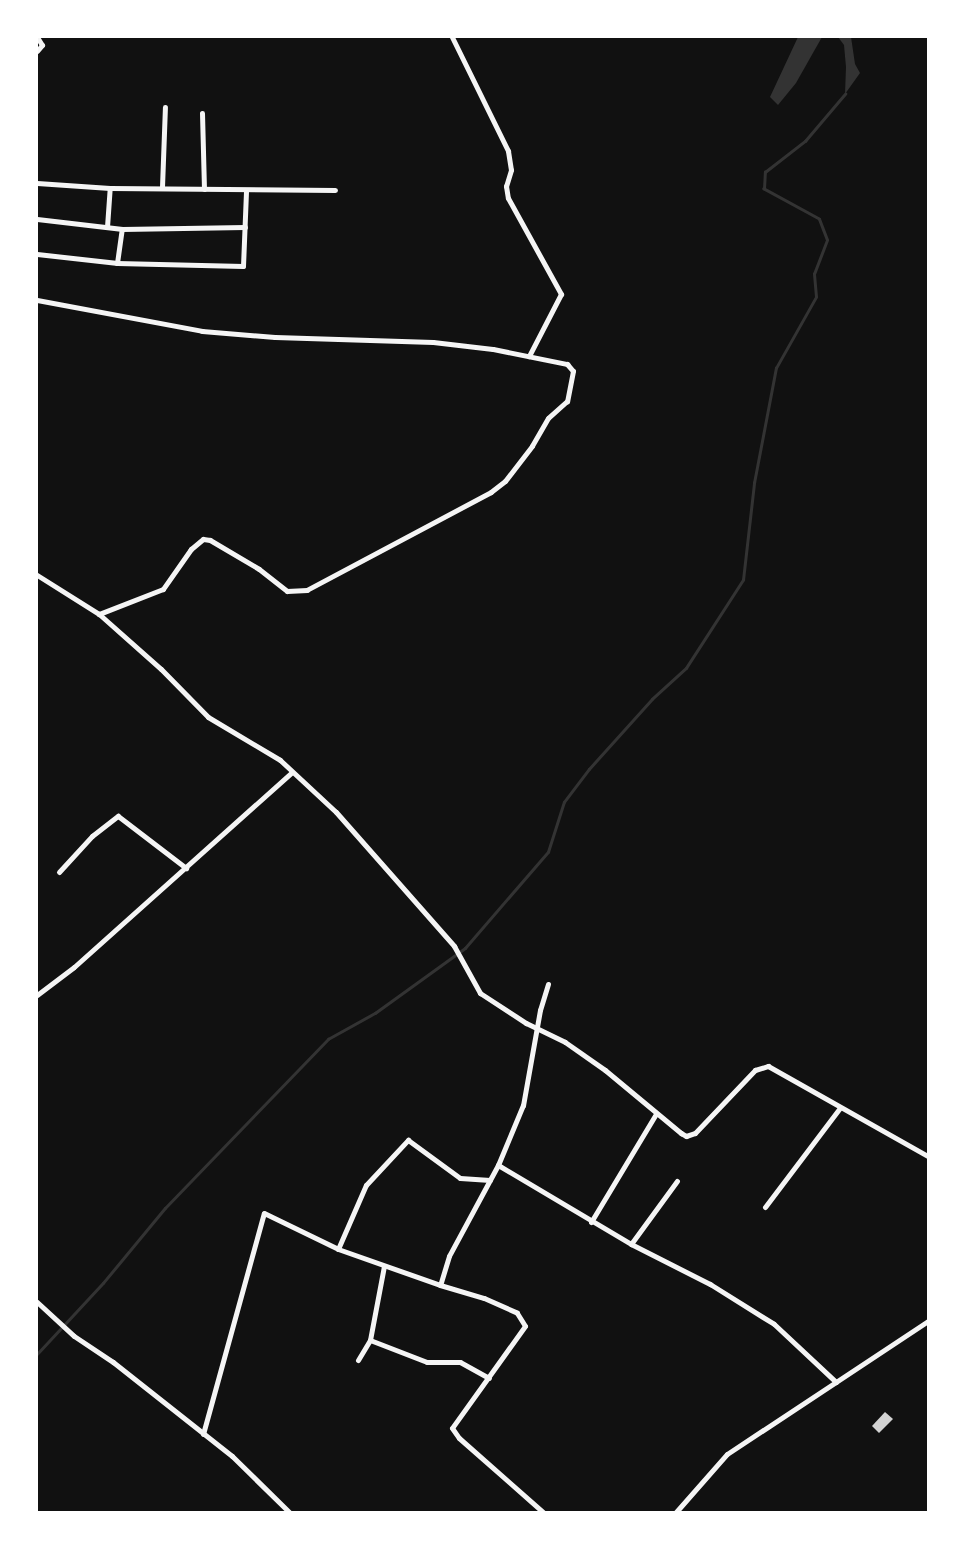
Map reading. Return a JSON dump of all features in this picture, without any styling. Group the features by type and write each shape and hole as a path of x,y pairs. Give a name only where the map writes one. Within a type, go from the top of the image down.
{"street":[{"path":"37,37 42,45 37,51"},
{"path":"452,37 509,151 512,170 506,186 508,198 561,294 529,356"},
{"path":"162,187 165,107"},
{"path":"202,113 204,189"},
{"path":"37,183 110,188 335,190"},
{"path":"107,227 110,188"},
{"path":"37,254 117,263 243,266 246,191"},
{"path":"37,219 122,229 245,227"},
{"path":"117,263 122,229"},
{"path":"37,300 202,331 275,337 433,342 529,356 567,364 573,371 572,389 567,401 548,418 523,460 505,481 491,492 299,593 287,591 260,569 210,540 203,539 191,549 163,589 99,614"},
{"path":"37,575 99,614 161,669 208,717 280,760 355,831 454,946 480,993 565,1042 605,1070 681,1133 691,1135 755,1070 768,1066 928,1156"},
{"path":"37,995 186,868 292,772"},
{"path":"59,872 118,816 186,868"},
{"path":"440,1285 449,1256 498,1165 523,1105 548,984"},
{"path":"765,1207 840,1108"},
{"path":"591,1222 656,1114"},
{"path":"338,1249 366,1185 408,1140 460,1178 490,1180"},
{"path":"498,1165 591,1222 710,1284 774,1324 836,1382"},
{"path":"631,1244 677,1181"},
{"path":"203,1434 264,1213 338,1249 484,1298 517,1313 523,1320 523,1332 454,1422 454,1433 543,1512"},
{"path":"358,1360 370,1339 384,1266"},
{"path":"37,1302 74,1336 113,1362 232,1456 289,1512"},
{"path":"676,1512 727,1454 928,1321"},
{"path":"370,1339 427,1362 460,1362 489,1378"}],"shaded area":[{"path":"798,37 822,37 796,83 778,105 770,97"},
{"path":"838,37 851,37 855,64 860,73 845,94 844,45"}],"building":[{"path":"885,1412 893,1419 879,1433 872,1426"}],"waterway":[{"path":"37,1354 103,1283 165,1208 328,1039 375,1013 465,948 548,852 564,802 589,769 652,699 686,668 743,580 754,483 776,368 816,297 814,274 827,240 819,219 764,189 765,172 805,141 845,94"}]}
